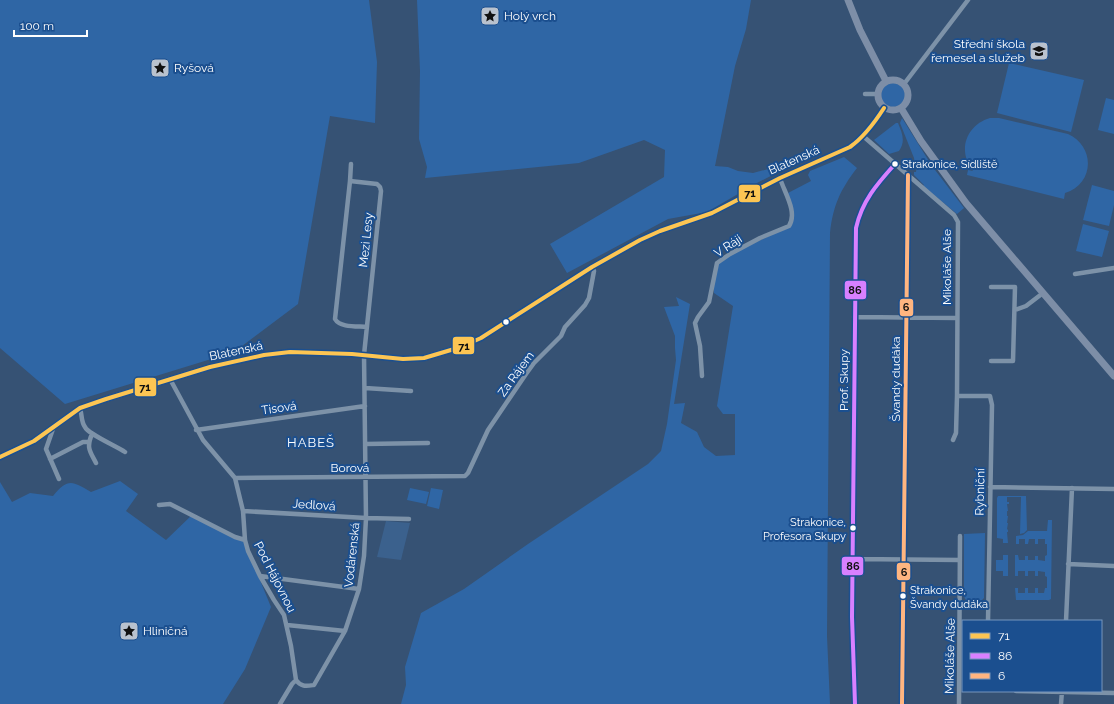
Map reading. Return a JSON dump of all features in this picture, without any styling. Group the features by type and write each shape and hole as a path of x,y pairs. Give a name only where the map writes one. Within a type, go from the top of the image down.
{"main road":[{"path":"848,0 860,30 886,81"},
{"path":"895,80 904,84 908,97 904,105 901,108 893,110 884,108 879,102 877,94 880,86 886,81 895,80"},
{"path":"901,108 929,152 966,203 1114,376"}],"street":[{"path":"904,84 968,0"},
{"path":"866,94 877,94"},
{"name":"Blatenská","path":"0,457 34,441 80,408 210,367 290,352 364,355 403,359 424,358 441,354 481,338 592,267 640,240 660,231 700,218 780,178 844,150 856,143 863,136 884,108"},
{"name":"Mikoláše Alše","path":"863,136 954,215 958,222 957,396 956,433 953,440"},
{"name":"Mezi Lesy","path":"351,164 335,319 341,324 367,327"},
{"name":"Prof. Skupy","path":"855,704 852,617 856,228 859,216 870,195 895,164"},
{"name":"Švandy dudáka","path":"902,704 908,175"},
{"name":"V Ráji","path":"702,376 700,346 695,323 698,316 709,302 716,266 720,260 730,254 760,238 789,226 791,223 792,214 780,178"},
{"name":"Mezi Lesy","path":"350,181 377,184 381,191 364,355"},
{"name":"Za Rájem","path":"465,476 468,474 488,430 526,374 534,363 561,336 565,327 586,305 589,298 594,271 592,267"},
{"path":"1075,274 1114,268"},
{"path":"991,287 1015,287 1013,361 991,361"},
{"path":"1015,310 1026,306 1043,293"},
{"path":"854,317 957,318"},
{"name":"Vodárenská","path":"296,680 299,684 306,686 314,685 345,631 359,589 364,556 366,518 364,355"},
{"name":"Pod Hájovnou","path":"170,379 196,430 235,478 243,511 245,540 248,551 260,576 284,615 296,680"},
{"path":"364,388 411,391"},
{"name":"Rybniční","path":"957,396 990,396 992,406 988,620"},
{"name":"Tisová","path":"196,430 365,406"},
{"path":"80,408 84,426 92,434 125,452"},
{"path":"54,426 46,449 58,479"},
{"path":"92,434 88,448 96,463"},
{"path":"50,459 83,442 89,442"},
{"path":"365,444 428,443"},
{"name":"Borová","path":"235,478 465,476"},
{"path":"990,487 1114,489"},
{"path":"1066,620 1072,488"},
{"path":"159,505 170,504 235,537 245,540"},
{"name":"Jedlová","path":"243,511 383,519 409,519"},
{"name":"Mikoláše Alše","path":"959,704 961,690 960,536"},
{"path":"853,559 960,560"},
{"path":"1068,564 1114,566"},
{"path":"260,576 359,589"},
{"path":"960,605 988,605"},
{"path":"287,625 345,631"},
{"path":"280,704 296,680"},
{"path":"1061,704 1062,692"},
{"path":"1088,692 1114,693"}],"shaded area":[{"path":"0,0 369,0 377,62 375,123 330,116 298,304 234,352 65,404 0,348"},
{"path":"417,0 751,0 746,29 735,66 715,166 728,167 738,171 753,173 772,168 786,168 707,212 668,219 567,273 550,244 664,177 665,150 644,140 579,163 425,178 427,167 419,139 420,71"},
{"path":"1009,63 1084,80 1071,132 997,113"},
{"path":"893,83 901,87 905,95 901,103 893,107 885,103 881,95 885,87"},
{"path":"1106,98 1114,100 1114,134 1098,130"},
{"path":"902,118 932,166 964,208 957,214 923,186 924,185 914,175 917,164 915,164 900,123"},
{"path":"990,118 999,118 1068,134 1077,140 1083,147 1087,156 1088,165 1082,182 1075,188 1065,193 1064,199 967,175 968,170 973,171 968,163 966,155 966,140 975,126"},
{"path":"898,123 903,140 899,151 889,154 874,140"},
{"path":"844,157 857,168 846,184 835,206 830,233 827,636 830,704 401,704 406,685 405,667 421,613 464,589 528,544 648,464 661,451 667,424 676,360 675,336 664,307 679,306 676,297 690,304 674,404 685,403 681,423 697,432 704,447 716,456 735,455 735,414 723,414 717,406 733,306 714,293 714,269 721,259 786,228 794,217 788,193 811,181 808,175 810,171"},
{"path":"1092,185 1114,191 1114,205 1109,226 1083,220"},
{"path":"1083,224 1109,231 1102,257 1076,251"},
{"path":"120,481 138,494 126,511 166,540 193,514 244,541 271,607 245,669 223,704 0,704 0,482 12,502 30,493 53,496 63,486 70,483 79,485 91,492"},
{"path":"410,488 429,492 426,504 407,500"},
{"path":"431,488 443,490 439,509 427,506"},
{"path":"998,496 1026,496 1027,530 1020,534 1021,497 1007,497 1007,502 1009,502 1009,504 1007,504 1008,543 1003,543 1003,539 997,538"},
{"path":"1048,520 1052,520 1051,599 1016,600 1015,588 1018,588 1018,593 1025,593 1025,588 1028,588 1028,593 1035,593 1035,588 1038,588 1038,593 1044,593 1045,588 1047,588 1047,577 1045,576 1045,572 1038,571 1038,576 1035,576 1035,571 1028,571 1028,576 1025,576 1025,571 1018,571 1018,576 1015,576 1015,555 1018,555 1019,560 1025,560 1025,556 1028,556 1028,560 1035,560 1035,556 1038,556 1038,560 1045,561 1045,556 1047,555 1047,544 1045,544 1045,539 1038,539 1038,544 1035,544 1035,539 1029,539 1028,544 1025,544 1025,539 1019,539 1019,544 1016,544 1016,536 1023,535 1028,531 1047,531"},
{"path":"386,521 410,523 401,560 377,557"},
{"path":"985,533 984,598 981,601 968,601 965,599 964,595 964,534"},
{"path":"1003,555 1008,555 1008,576 1003,576 1003,571 996,571 996,560 1003,560"}],"transit line":[{"name":"71","path":"0,457 34,441 80,408 210,367 264,355 290,352 352,354 403,359 424,358 461,347 481,338 592,267 640,240 660,231 712,213 780,178 850,147 869,129 884,108"},
{"name":"86","path":"855,704 852,617 856,228 866,201 876,186 895,164"},
{"name":"6","path":"902,704 908,175"}],"place":[{"name":"Holý vrch","path":"490,16"},
{"name":"Střední škola řemesel a služeb","path":"1039,51"},
{"name":"Ryšová","path":"160,68"},
{"name":"Strakonice, Sídliště","path":"895,164"},
{"name":"Strakonice, Profesora Skupy","path":"853,528"},
{"name":"Strakonice, Švandy dudáka","path":"903,596"},
{"name":"Hliničná","path":"129,631"}],"district":[{"name":"HABEŠ","path":"311,442"}]}
